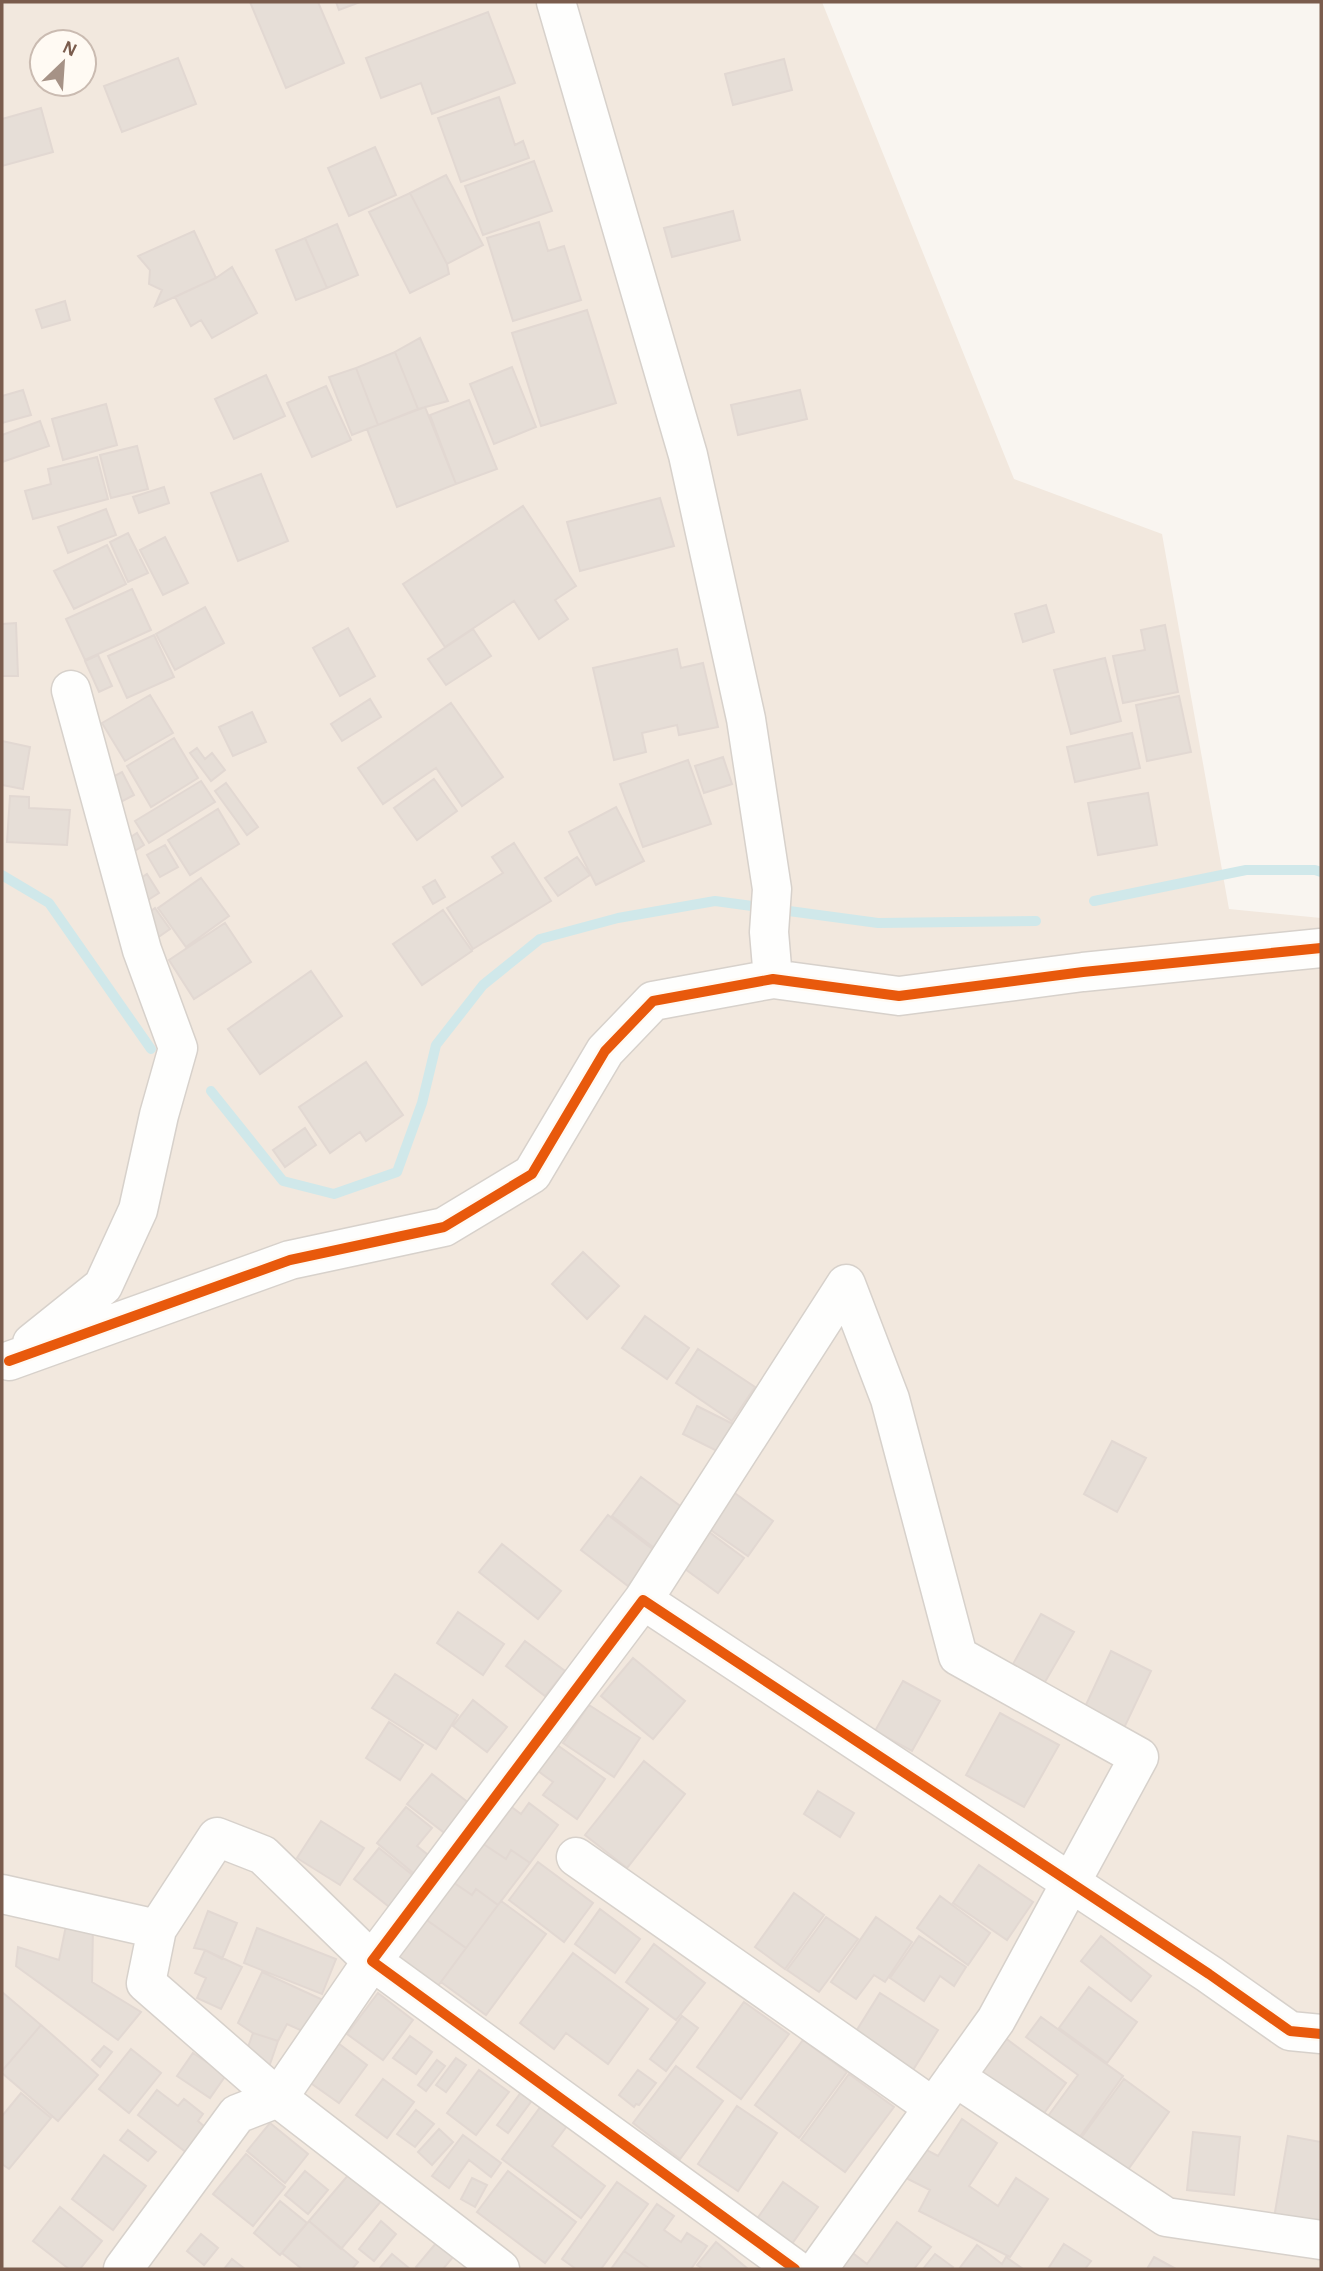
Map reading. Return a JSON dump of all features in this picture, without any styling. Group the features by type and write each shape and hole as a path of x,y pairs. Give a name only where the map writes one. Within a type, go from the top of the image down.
{"street":[{"path":"556,2 688,456 746,719 772,889 769,932 773,979"},
{"path":"6,1362 103,1286 138,1210 159,1115 178,1048 142,950 71,690"},
{"path":"6,1362 290,1260 444,1227 533,1174 605,1051 653,1001 773,979 899,996 1083,972 1321,948"},
{"path":"123,2269 237,2113 278,2098 372,1961 643,1601 846,1284 890,1399 958,1656 1139,1757 996,2020 818,2269"},
{"path":"643,1601 1209,1974 1290,2031 1321,2034"},
{"path":"500,2269 278,2098 146,1983 157,1929 217,1837 263,1855 372,1961 795,2269"},
{"path":"576,1857 944,2092 1166,2217 1321,2240"},
{"path":"2,1894 157,1929"}],"shaded area":[{"path":"2,2 822,2 1014,479 1162,534 1229,909 1321,918 1321,2269 2,2269"}],"building":[{"path":"250,2 318,2 344,63 286,88"},
{"path":"336,2 360,2 339,10"},
{"path":"488,12 515,83 432,114 421,83 381,98 366,58"},
{"path":"178,58 196,104 122,132 104,86"},
{"path":"784,59 792,90 733,105 725,74"},
{"path":"499,97 515,145 523,141 529,158 461,182 438,118"},
{"path":"41,108 53,152 2,166 2,119"},
{"path":"375,147 396,195 349,216 328,168"},
{"path":"534,161 552,211 483,235 465,186"},
{"path":"446,175 483,245 447,264 410,193"},
{"path":"410,193 447,264 449,274 410,293 369,212"},
{"path":"733,211 740,240 672,257 664,228"},
{"path":"539,222 548,251 564,246 581,300 513,321 487,238"},
{"path":"337,224 358,275 327,288 305,238"},
{"path":"194,231 216,278 155,306 162,290 149,284 150,270 138,256"},
{"path":"305,238 327,288 296,300 276,250"},
{"path":"232,267 257,313 212,338 201,320 191,326 175,297 216,278"},
{"path":"65,301 70,320 42,328 36,310"},
{"path":"587,310 616,403 541,426 512,333"},
{"path":"420,338 448,401 418,409 395,352"},
{"path":"395,352 418,409 378,425 356,368"},
{"path":"512,367 536,427 494,444 470,384"},
{"path":"356,368 378,425 352,435 329,377"},
{"path":"266,375 285,416 234,439 215,399"},
{"path":"326,386 351,440 312,457 287,403"},
{"path":"23,390 31,415 2,423 2,396"},
{"path":"800,390 807,419 738,435 731,405"},
{"path":"469,400 497,469 456,484 430,415"},
{"path":"106,404 117,445 63,460 52,419"},
{"path":"425,407 456,484 397,507 367,429"},
{"path":"40,421 49,446 2,462 2,435"},
{"path":"137,446 148,489 111,498 100,455"},
{"path":"97,457 108,499 33,519 25,491 51,484 48,469"},
{"path":"261,474 288,541 238,561 211,493"},
{"path":"164,487 169,503 139,513 133,497"},
{"path":"660,498 674,546 580,571 567,522"},
{"path":"523,506 576,586 555,600 568,619 539,639 514,601 445,647 403,584"},
{"path":"106,509 116,535 68,553 58,527"},
{"path":"128,533 148,573 128,582 110,542"},
{"path":"165,537 188,583 163,595 140,550"},
{"path":"107,545 126,584 74,609 54,571"},
{"path":"132,589 151,630 85,660 66,619"},
{"path":"1046,605 1054,632 1023,642 1015,614"},
{"path":"205,607 224,643 175,670 156,634"},
{"path":"16,623 18,676 2,676 2,624"},
{"path":"1165,625 1178,692 1123,703 1113,656 1145,650 1141,630"},
{"path":"348,628 375,676 340,696 313,648"},
{"path":"473,629 491,656 446,685 428,659"},
{"path":"154,635 174,677 127,698 108,656"},
{"path":"677,649 681,668 703,663 718,727 679,735 677,725 642,733 646,752 614,760 593,668"},
{"path":"98,655 112,686 99,692 85,661"},
{"path":"1105,658 1121,721 1071,734 1054,670"},
{"path":"150,695 173,733 125,761 102,723"},
{"path":"1179,696 1191,752 1147,761 1136,705"},
{"path":"370,699 381,717 342,741 331,724"},
{"path":"451,703 503,777 462,806 436,768 383,804 358,768"},
{"path":"252,712 266,742 233,756 219,727"},
{"path":"1132,733 1140,768 1075,782 1067,747"},
{"path":"174,738 198,778 151,807 127,766"},
{"path":"2,741 30,747 23,789 2,785"},
{"path":"197,748 205,759 212,753 225,770 211,781 190,753"},
{"path":"723,757 732,784 704,793 695,766"},
{"path":"688,760 711,824 643,847 620,784"},
{"path":"122,772 134,795 113,806 101,783"},
{"path":"434,779 457,811 417,840 394,808"},
{"path":"201,781 215,802 149,843 135,821"},
{"path":"226,783 258,827 247,835 215,791"},
{"path":"1148,793 1157,845 1098,855 1088,803"},
{"path":"10,796 29,797 29,808 70,810 67,845 7,842"},
{"path":"616,807 644,861 596,885 569,832"},
{"path":"218,809 239,844 190,875 168,840"},
{"path":"137,833 144,845 133,852 126,840"},
{"path":"514,843 551,901 473,949 447,908 503,873 492,857"},
{"path":"165,845 178,867 160,877 147,855"},
{"path":"577,857 590,875 558,896 545,878"},
{"path":"147,874 159,893 140,905 129,886"},
{"path":"201,878 229,916 186,947 158,908"},
{"path":"435,880 445,897 433,904 423,887"},
{"path":"155,908 170,929 157,938 143,917"},
{"path":"443,910 472,951 422,985 393,944"},
{"path":"225,923 251,962 194,999 169,960"},
{"path":"311,971 342,1016 260,1074 228,1029"},
{"path":"366,1062 403,1115 366,1141 360,1132 330,1153 299,1107"},
{"path":"305,1128 316,1145 285,1167 273,1150"},
{"path":"583,1252 619,1286 587,1319 552,1284"},
{"path":"645,1316 689,1348 667,1379 622,1348"},
{"path":"698,1349 755,1387 732,1421 676,1383"},
{"path":"697,1406 733,1424 719,1452 683,1434"},
{"path":"1112,1441 1146,1458 1117,1512 1084,1494"},
{"path":"641,1477 687,1511 657,1550 612,1516"},
{"path":"721,1483 773,1521 748,1556 695,1519"},
{"path":"608,1515 655,1551 628,1586 581,1550"},
{"path":"693,1520 744,1558 718,1593 666,1555"},
{"path":"502,1544 561,1591 538,1619 479,1572"},
{"path":"458,1612 504,1644 483,1675 437,1643"},
{"path":"1041,1614 1074,1632 1045,1682 1013,1664"},
{"path":"525,1641 565,1671 545,1696 506,1666"},
{"path":"1111,1651 1151,1671 1124,1728 1084,1709"},
{"path":"633,1658 685,1701 653,1739 601,1696"},
{"path":"395,1674 458,1715 436,1749 372,1708"},
{"path":"903,1681 940,1701 912,1751 875,1731"},
{"path":"473,1700 507,1727 487,1752 453,1726"},
{"path":"589,1705 640,1738 614,1777 563,1743"},
{"path":"1000,1713 1059,1745 1024,1807 966,1775"},
{"path":"389,1722 423,1745 400,1780 366,1758"},
{"path":"553,1742 605,1779 577,1819 543,1795 553,1782 534,1768"},
{"path":"644,1761 685,1794 627,1868 585,1835"},
{"path":"432,1774 475,1808 451,1838 407,1804"},
{"path":"818,1791 854,1813 840,1837 804,1814"},
{"path":"501,1799 521,1814 529,1803 558,1825 530,1863 511,1850 506,1859 473,1837"},
{"path":"406,1807 432,1828 417,1846 438,1863 423,1881 377,1843"},
{"path":"321,1821 364,1848 340,1885 297,1858"},
{"path":"473,1837 506,1859 511,1850 530,1863 498,1905 476,1889 472,1895 444,1876"},
{"path":"379,1848 421,1882 397,1913 354,1879"},
{"path":"538,1862 593,1903 564,1942 509,1900"},
{"path":"979,1865 1033,1902 1007,1940 953,1903"},
{"path":"444,1876 472,1895 476,1889 498,1905 466,1948 417,1913"},
{"path":"794,1893 824,1915 785,1969 755,1947"},
{"path":"940,1896 990,1933 968,1965 917,1928"},
{"path":"501,1901 546,1934 486,2015 441,1982"},
{"path":"600,1909 640,1939 615,1973 575,1944"},
{"path":"208,1911 237,1923 222,1959 205,1950 194,1948"},
{"path":"417,1913 466,1948 432,1994 383,1958"},
{"path":"68,1916 93,1927 92,1982 141,2012 118,2040 16,1966 18,1947 59,1960"},
{"path":"826,1917 858,1939 819,1992 787,1970"},
{"path":"876,1917 912,1942 885,1982 874,1975 856,1999 831,1982"},
{"path":"257,1928 336,1959 322,1994 244,1963"},
{"path":"919,1936 966,1967 954,1986 940,1976 924,2001 890,1978"},
{"path":"1101,1936 1151,1976 1131,2001 1081,1961"},
{"path":"654,1944 705,1983 676,2020 626,1982"},
{"path":"205,1950 242,1967 221,2009 197,1998 206,1978 195,1973"},
{"path":"573,1953 648,2009 608,2064 566,2033 554,2049 520,2023"},
{"path":"262,1972 323,2000 307,2033 287,2024 278,2041 253,2033 238,2023"},
{"path":"1089,1987 1137,2022 1107,2063 1059,2028"},
{"path":"2,1992 41,2025 2,2071"},
{"path":"378,1993 413,2020 383,2060 347,2034"},
{"path":"880,1993 938,2030 913,2070 855,2033"},
{"path":"744,2002 789,2034 741,2099 697,2067"},
{"path":"682,2016 698,2028 666,2071 650,2059"},
{"path":"1041,2017 1123,2076 1074,2145 1043,2123 1078,2075 1026,2037"},
{"path":"41,2025 98,2075 58,2121 2,2073"},
{"path":"253,2033 278,2041 260,2093 235,2084"},
{"path":"410,2036 432,2052 416,2074 393,2058"},
{"path":"1004,2037 1066,2083 1039,2120 976,2074"},
{"path":"334,2040 367,2065 339,2103 305,2079"},
{"path":"803,2040 847,2072 799,2138 755,2105"},
{"path":"104,2046 112,2052 100,2067 92,2060"},
{"path":"131,2049 161,2073 129,2113 99,2089"},
{"path":"193,2053 226,2075 210,2098 177,2076"},
{"path":"456,2058 466,2065 446,2092 436,2085"},
{"path":"437,2060 445,2066 426,2091 418,2085"},
{"path":"676,2066 723,2101 680,2159 633,2123"},
{"path":"479,2070 509,2092 476,2135 447,2113"},
{"path":"638,2070 656,2083 639,2105 634,2107 619,2095"},
{"path":"849,2074 894,2107 845,2172 801,2140"},
{"path":"383,2079 414,2102 387,2138 356,2115"},
{"path":"1124,2079 1169,2112 1122,2178 1076,2145"},
{"path":"157,2090 178,2106 184,2099 203,2114 198,2121 206,2128 187,2153 138,2115"},
{"path":"522,2091 533,2099 508,2133 497,2125"},
{"path":"21,2093 51,2118 9,2169 2,2164 2,2116"},
{"path":"544,2102 570,2122 552,2146 605,2186 581,2218 502,2159"},
{"path":"737,2106 777,2133 738,2191 698,2164"},
{"path":"416,2110 434,2124 415,2147 397,2134"},
{"path":"962,2119 997,2143 969,2186 998,2206 1016,2178 1048,2199 1010,2257 919,2211 930,2190 906,2178 921,2147 938,2156"},
{"path":"270,2123 308,2154 285,2183 247,2151"},
{"path":"439,2129 453,2142 432,2165 418,2152"},
{"path":"128,2130 156,2152 148,2161 120,2140"},
{"path":"1193,2132 1240,2137 1234,2195 1187,2190"},
{"path":"463,2135 501,2163 491,2177 469,2160 449,2188 432,2176"},
{"path":"1288,2136 1321,2142 1321,2226 1274,2218"},
{"path":"246,2154 285,2187 253,2226 213,2194"},
{"path":"104,2155 146,2186 113,2230 72,2199"},
{"path":"305,2171 328,2190 308,2214 285,2195"},
{"path":"508,2171 576,2222 545,2263 477,2212"},
{"path":"350,2173 382,2200 341,2249 309,2221"},
{"path":"472,2178 487,2185 475,2207 461,2199"},
{"path":"617,2182 648,2204 601,2269 576,2269 562,2259"},
{"path":"783,2182 818,2207 789,2248 754,2223"},
{"path":"280,2201 307,2223 280,2255 254,2233"},
{"path":"657,2204 674,2216 664,2230 681,2242 687,2233 707,2246 691,2269 650,2269 624,2251"},
{"path":"60,2207 102,2241 80,2269 69,2269 33,2241"},
{"path":"309,2221 358,2262 352,2269 302,2269 282,2253"},
{"path":"381,2221 396,2234 374,2261 359,2249"},
{"path":"897,2222 931,2247 914,2269 837,2269 850,2251 867,2264"},
{"path":"201,2234 218,2248 204,2265 187,2251"},
{"path":"437,2242 454,2256 443,2269 418,2269 416,2267"},
{"path":"716,2242 748,2269 703,2269 697,2265"},
{"path":"1064,2244 1091,2261 1085,2269 1048,2269"},
{"path":"977,2245 1002,2264 1006,2257 1023,2269 959,2269"},
{"path":"624,2251 650,2269 611,2269"},
{"path":"392,2254 410,2269 379,2269"},
{"path":"935,2254 953,2267 923,2269"},
{"path":"1154,2257 1176,2269 1147,2269"},
{"path":"232,2259 245,2269 224,2269"}],"waterway":[{"path":"1094,901 1246,870 1321,872"},
{"path":"2,875 49,903 151,1049"},
{"path":"211,1091 283,1181 334,1194 397,1172 422,1103 436,1045 483,985 540,939 618,918 715,901 878,923 1036,921"}],"cycle path":[{"path":"9,1361 290,1260 444,1227 532,1174 605,1051 653,1001 773,979 899,996 1083,972 1321,948"},
{"path":"795,2269 372,1961 643,1600 1209,1974 1290,2031 1321,2034"}]}
